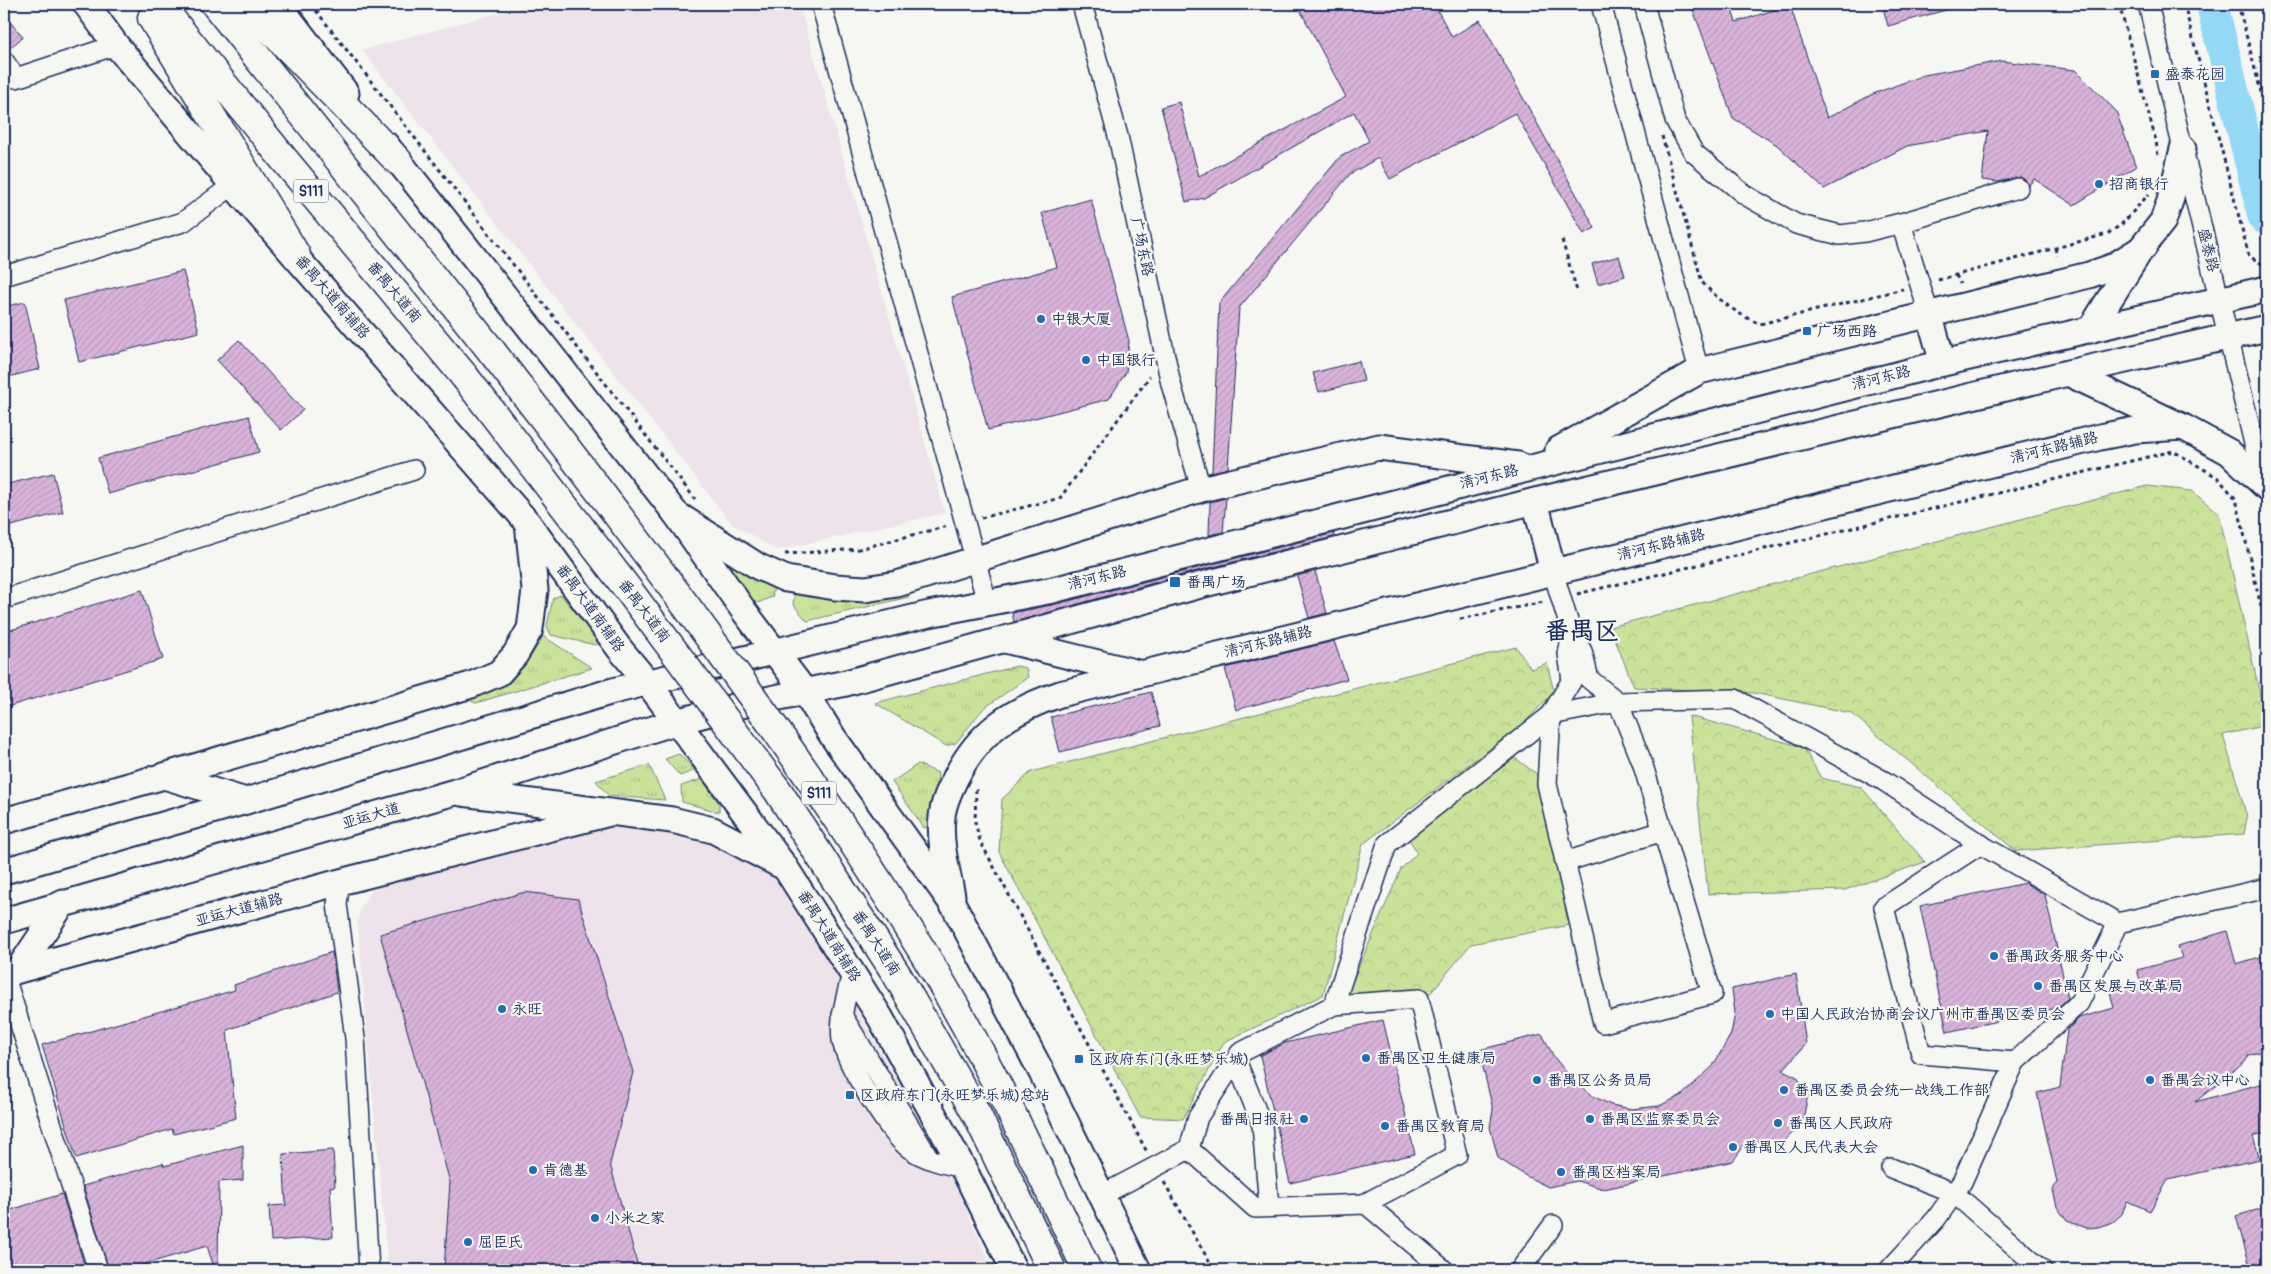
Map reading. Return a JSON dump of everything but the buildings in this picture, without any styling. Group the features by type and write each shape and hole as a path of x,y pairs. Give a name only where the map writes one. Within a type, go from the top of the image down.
{"highway":[{"path":"143,4 296,255"},
{"name":"番禺大道南","path":"158,4 465,377 630,592 783,799 897,976 963,1090 1052,1270"},
{"name":"S111","path":"215,4 493,353 656,563 805,770 926,958 1008,1105 1087,1270"},
{"path":"246,4 398,161"}],"main road":[{"name":"番禺大道南辅路","path":"86,4 116,45 233,185 528,523 619,648 648,683 675,722 785,867 880,1017 963,1168 1014,1270"},
{"path":"278,4 398,161 676,514 775,653 806,692 833,736 954,906 1042,1073 1138,1270"},
{"path":"2090,330 2163,221 2183,149"},
{"path":"676,514 759,567 786,579 835,587 865,589 897,584 1202,489 1379,447 1530,466 1699,371 2089,275 2112,267 2144,247"},
{"name":"清河东路","path":"648,683 929,614 1063,587 1530,466 1943,363 2267,289"},
{"path":"1929,314 1943,363"},
{"path":"806,692 846,683 1197,586 1535,501 2068,373 2267,328"},
{"path":"2068,373 2183,427 2228,452 2266,492"},
{"name":"清河东路辅路","path":"954,906 942,843 942,816 949,790 962,765 976,745 999,723 1013,713 1035,702 1141,674 2100,437 2135,430 2183,427"},
{"path":"1535,501 1553,572"},
{"path":"4,821 164,776 471,685 499,673 515,655 530,629 535,590 528,523"},
{"path":"1003,639 1141,674"},
{"path":"4,871 613,691 648,683"},
{"name":"亚运大道","path":"4,921 455,792 675,722 737,706 806,692"},
{"path":"164,776 246,801"},
{"path":"455,792 672,820 713,830 785,867"},
{"name":"亚运大道辅路","path":"9,973 340,882 610,813"},
{"path":"9,973 62,903"}],"street":[{"path":"821,4 987,602"},
{"name":"广场东路","path":"1082,4 1118,136 1171,384 1202,489"},
{"path":"1601,4 1699,371"},
{"path":"1644,4 1675,120 1694,153 1745,195 1796,224 1840,235 1865,232 2018,188"},
{"name":"盛泰路","path":"2148,4 2266,492"},
{"path":"4,61 16,78 116,45"},
{"path":"4,276 183,222 233,185"},
{"path":"1901,223 1929,314"},
{"path":"4,599 414,470"},
{"path":"1551,715 1547,784 1603,1023 1712,994 1642,762 1618,702 1590,679 1582,651 1572,634 1553,572"},
{"path":"1334,1005 1387,844 1551,715 1572,680 1568,654 1572,634"},
{"path":"1551,715 1618,702 1735,699 1884,781 1981,844 2118,923 2267,888"},
{"path":"1565,862 1663,831"},
{"path":"1981,844 1884,907 1921,1054 2015,1062"},
{"path":"340,882 337,904 356,1038 368,1270"},
{"path":"1889,1270 1936,1219 1962,1182 2015,1062 2079,1004 2118,923"},
{"path":"9,973 98,1270"},
{"path":"852,973 842,1015 842,1040 846,1055 892,1131 909,1148 929,1159 963,1168"},
{"path":"1102,1195 1189,1149 1198,1117 1240,1053 1334,1005 1420,999 1457,1155 1364,1204 1255,1208 1189,1149"},
{"path":"1236,1060 1262,1125 1269,1208"},
{"path":"1891,1168 1954,1193 2042,1270"},
{"path":"1364,1204 1444,1270"},
{"path":"1520,1270 1553,1225"}],"path":[{"path":"311,4 701,506"},
{"path":"2119,4 2156,141 2159,165"},
{"path":"2184,4 2249,256 2267,268"},
{"path":"2238,4 2267,115"},
{"path":"2121,225 2154,187"},
{"path":"1562,240 1577,292"},
{"path":"2055,248 2057,256"},
{"path":"1956,275 1960,284"},
{"path":"778,552 787,555 859,549 1060,498 1152,373"},
{"path":"2173,451 2218,477 2236,499 2267,632"},
{"path":"2116,458 2118,464"},
{"path":"2016,482 2018,488"},
{"path":"975,790 974,822 980,841 1155,1167 1214,1270"}],"shaded area":[{"path":"532,4 799,4 945,513 777,550 732,524 362,50"},
{"path":"600,825 662,826 685,830 767,867 837,974 952,1178 993,1270 388,1270 358,924 360,909 372,889"}],"green space":[{"path":"2147,486 2192,491 2219,514 2267,725 2223,735 2247,817 2244,834 2016,851 1851,713 1754,693 1634,687 1610,627"},
{"path":"713,554 776,580 772,597 755,604"},
{"path":"903,590 909,597 807,621 793,604 795,591"},
{"path":"561,595 602,643 595,645 551,635 547,626 553,598"},
{"path":"543,636 592,668 476,703 466,699 472,691 532,655"},
{"path":"1516,647 1531,669 1547,663 1554,692 1524,723 1363,844 1323,995 1224,1042 1183,1119 1140,1117 999,852 1002,799 1031,772"},
{"path":"1017,666 1026,668 1028,677 983,709 956,743 946,746 875,703"},
{"path":"1689,716 1803,747 1821,778 1861,787 1925,862 1845,890 1708,894"},
{"path":"679,754 695,770 680,776 665,759"},
{"path":"1515,758 1538,775 1570,925 1471,944 1429,995 1345,999 1401,869 1417,853 1407,835"},
{"path":"918,764 938,773 933,824 924,828 892,782"},
{"path":"649,765 665,800 609,796 596,781"},
{"path":"702,779 719,804 719,812 682,802 681,786"}],"waterway":[{"path":"2212,4 2264,218"}],"place":[{"name":"盛泰花园","path":"2155,74"},
{"name":"招商银行","path":"2099,184"},
{"name":"中银大厦","path":"1041,319"},
{"name":"广场西路","path":"1807,331"},
{"name":"中国银行","path":"1086,360"},
{"name":"番禺广场","path":"1175,582"},
{"name":"番禺政务服务中心","path":"1994,956"},
{"name":"番禺区发展与改革局","path":"2038,986"},
{"name":"永旺","path":"502,1009"},
{"name":"中国人民政治协商会议广州市番禺区委员会","path":"1770,1014"},
{"name":"番禺区卫生健康局","path":"1366,1058"},
{"name":"区政府东门(永旺梦乐城)","path":"1079,1059"},
{"name":"番禺区公务员局","path":"1537,1080"},
{"name":"番禺会议中心","path":"2150,1080"},
{"name":"番禺区委员会统一战线工作部","path":"1784,1090"},
{"name":"区政府东门(永旺梦乐城)总站","path":"850,1095"},
{"name":"番禺日报社","path":"1304,1119"},
{"name":"番禺区监察委员会","path":"1590,1119"},
{"name":"番禺区人民政府","path":"1778,1123"},
{"name":"番禺区教育局","path":"1385,1126"},
{"name":"番禺区人民代表大会","path":"1733,1147"},
{"name":"肯德基","path":"533,1170"},
{"name":"番禺区档案局","path":"1561,1172"},
{"name":"小米之家","path":"595,1218"},
{"name":"屈臣氏","path":"468,1242"}],"district":[{"name":"番禺区","path":"1582,631"}]}
